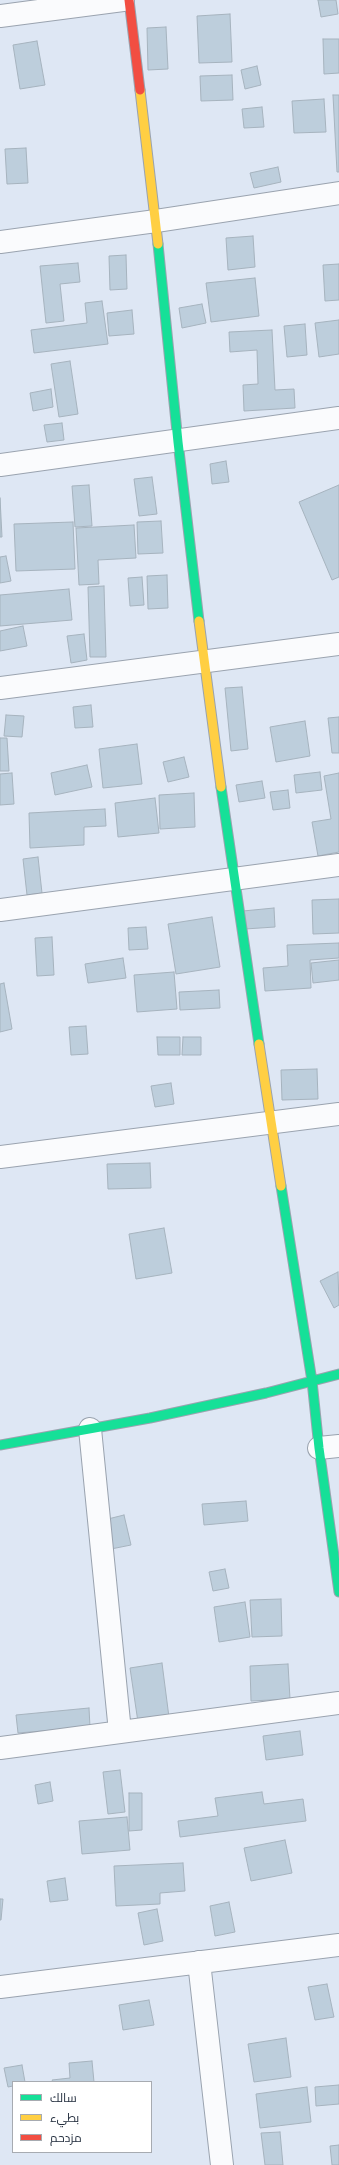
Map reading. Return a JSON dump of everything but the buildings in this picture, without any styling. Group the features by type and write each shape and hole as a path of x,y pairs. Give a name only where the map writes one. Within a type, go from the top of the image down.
{"street":[{"path":"0,16 123,0"},
{"path":"129,0 156,221 178,442 204,662 233,878 312,1381 329,1447 339,1592"},
{"path":"0,242 156,221 339,193"},
{"path":"0,465 178,442 339,418"},
{"path":"0,688 339,644"},
{"path":"0,910 339,865"},
{"path":"0,1157 339,1114"},
{"path":"0,1445 174,1413 339,1374"},
{"path":"90,1429 120,1732"},
{"path":"0,1748 339,1703"},
{"path":"0,1987 339,1945"},
{"path":"199,1962 222,2165"}],"traffic: fast":[{"path":"158,244 178,442 199,621"},
{"path":"221,787 259,1044"},
{"path":"281,1186 312,1381 319,1448 339,1592"},
{"path":"0,1445 150,1418 266,1393 339,1374"}],"traffic: slow":[{"path":"140,90 158,244"},
{"path":"199,621 221,787"},
{"path":"259,1044 281,1186"}],"traffic: jam":[{"path":"129,0 140,90"}]}
